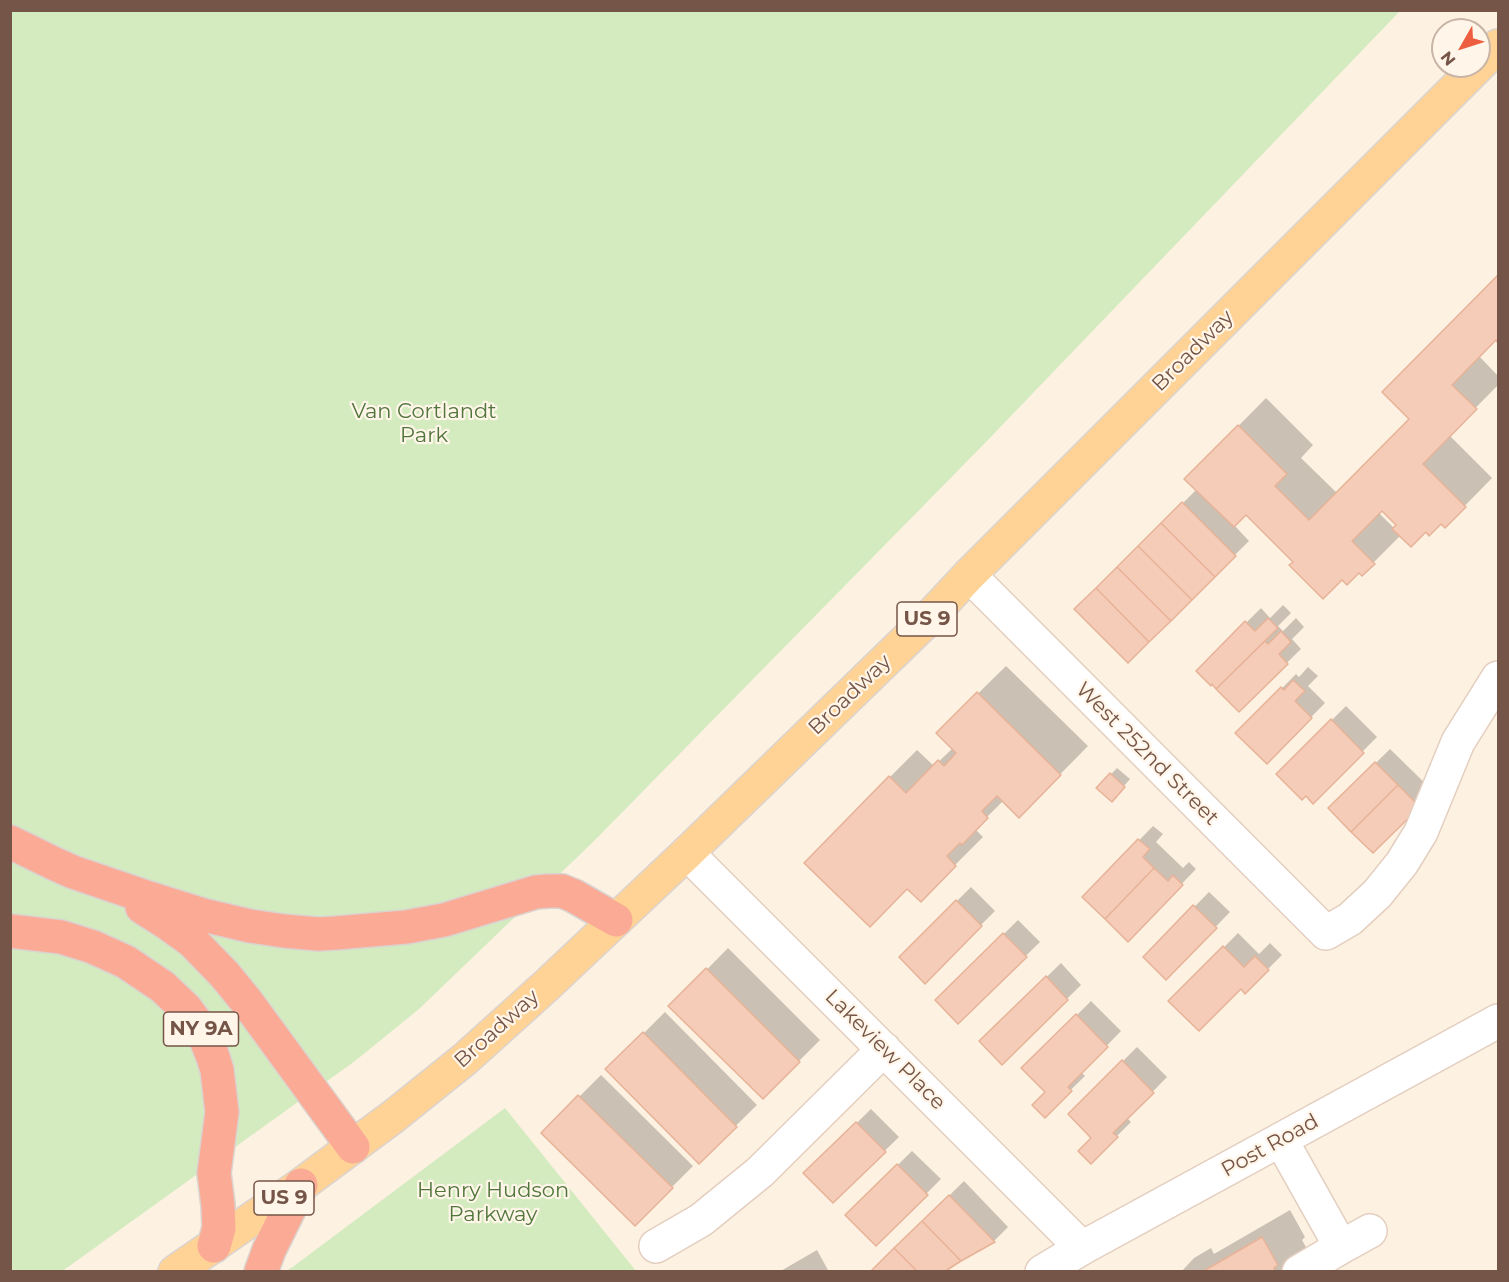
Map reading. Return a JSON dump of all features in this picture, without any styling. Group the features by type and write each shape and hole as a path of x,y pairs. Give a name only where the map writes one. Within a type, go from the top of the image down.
{"highway":[{"path":"10,842 111,890 179,932 203,952 247,1002 353,1148"},
{"path":"73,872 203,915 250,926 300,933 336,933 406,927 444,920 536,892 549,891 562,891 574,896 616,920"},
{"name":"NY 9A","path":"10,931 61,937 93,947 126,962 163,987 186,1009 202,1032 217,1070 222,1112 214,1173 219,1228 214,1246"},
{"path":"261,1272 269,1250 301,1185"}],"main road":[{"name":"Broadway","path":"175,1272 353,1148 429,1089 504,1025 687,853 926,621 969,575 1498,46"}],"street":[{"name":"West 252nd Street","path":"969,575 1326,933 1350,919 1377,894 1402,863 1421,832 1458,742 1496,689"},
{"name":"Lakeview Place","path":"687,853 1082,1248"},
{"name":"Post Road","path":"1041,1272 1498,1021"},
{"path":"656,1246 701,1220 760,1172 884,1049"},
{"path":"1281,1140 1341,1247"},
{"path":"1299,1272 1370,1231"}],"green space":[{"name":"Van Cortlandt Park","path":"10,11 1400,11 984,444 593,842 419,1009 355,1061 61,1272 10,1271"},
{"name":"Henry Hudson Parkway","path":"505,1108 636,1271 286,1271 294,1266"}],"building":[{"path":"1498,275 1498,343 1496,340 1452,385 1477,409 1423,464 1466,507 1445,528 1441,524 1429,536 1426,532 1411,547 1392,529 1396,525 1382,511 1352,541 1375,564 1362,576 1359,573 1347,585 1342,580 1323,599 1289,565 1293,562 1246,515 1234,527 1184,479 1238,425 1287,474 1275,486 1309,520 1409,419 1382,392"},
{"path":"1182,502 1236,556 1215,577 1161,523"},
{"path":"1161,523 1215,577 1192,600 1138,546"},
{"path":"1138,546 1192,600 1171,621 1117,567"},
{"path":"1117,567 1171,621 1149,642 1096,588"},
{"path":"1096,588 1149,642 1128,663 1074,609"},
{"path":"1268,618 1278,628 1216,689 1196,671 1245,621 1255,631"},
{"path":"1281,631 1291,642 1279,654 1288,664 1239,712 1216,689 1265,641 1268,644"},
{"path":"1293,680 1305,691 1295,701 1312,718 1267,764 1235,733 1281,687 1284,690"},
{"path":"977,692 1061,775 1019,818 997,796 982,811 988,818 962,845 960,843 947,856 956,866 921,902 907,889 870,927 804,863 889,776 906,793 938,760 944,766 956,753 936,733"},
{"path":"1331,719 1364,753 1313,804 1306,796 1302,800 1276,774"},
{"path":"1375,762 1398,785 1351,832 1328,808"},
{"path":"1110,773 1125,787 1112,802 1096,788"},
{"path":"1398,785 1420,807 1373,853 1351,832"},
{"path":"1138,839 1150,849 1143,857 1154,868 1105,919 1082,897"},
{"path":"1154,868 1168,881 1173,875 1183,885 1128,942 1105,919"},
{"path":"956,900 982,926 925,984 899,957"},
{"path":"1193,905 1217,928 1166,980 1143,957"},
{"path":"1003,933 1027,957 958,1024 935,1000"},
{"path":"1223,946 1244,967 1255,956 1269,970 1245,994 1241,989 1199,1031 1168,1001"},
{"path":"706,968 800,1062 763,1099 668,1006"},
{"path":"1046,976 1068,1000 1002,1065 979,1041"},
{"path":"1076,1014 1108,1047 1068,1087 1072,1091 1045,1118 1032,1105 1045,1092 1021,1068"},
{"path":"643,1032 737,1127 699,1164 605,1069"},
{"path":"1122,1060 1154,1093 1113,1133 1118,1137 1091,1164 1078,1151 1091,1138 1068,1114"},
{"path":"578,1095 673,1188 635,1226 541,1133"},
{"path":"856,1122 886,1152 833,1203 803,1173"},
{"path":"897,1164 928,1195 876,1246 845,1215"},
{"path":"949,1195 995,1242 961,1261 922,1221"},
{"path":"922,1221 961,1261 944,1272 918,1272 894,1248"},
{"path":"1262,1237 1278,1265 1274,1268 1276,1272 1202,1272"},
{"path":"894,1248 918,1272 870,1272"}]}
